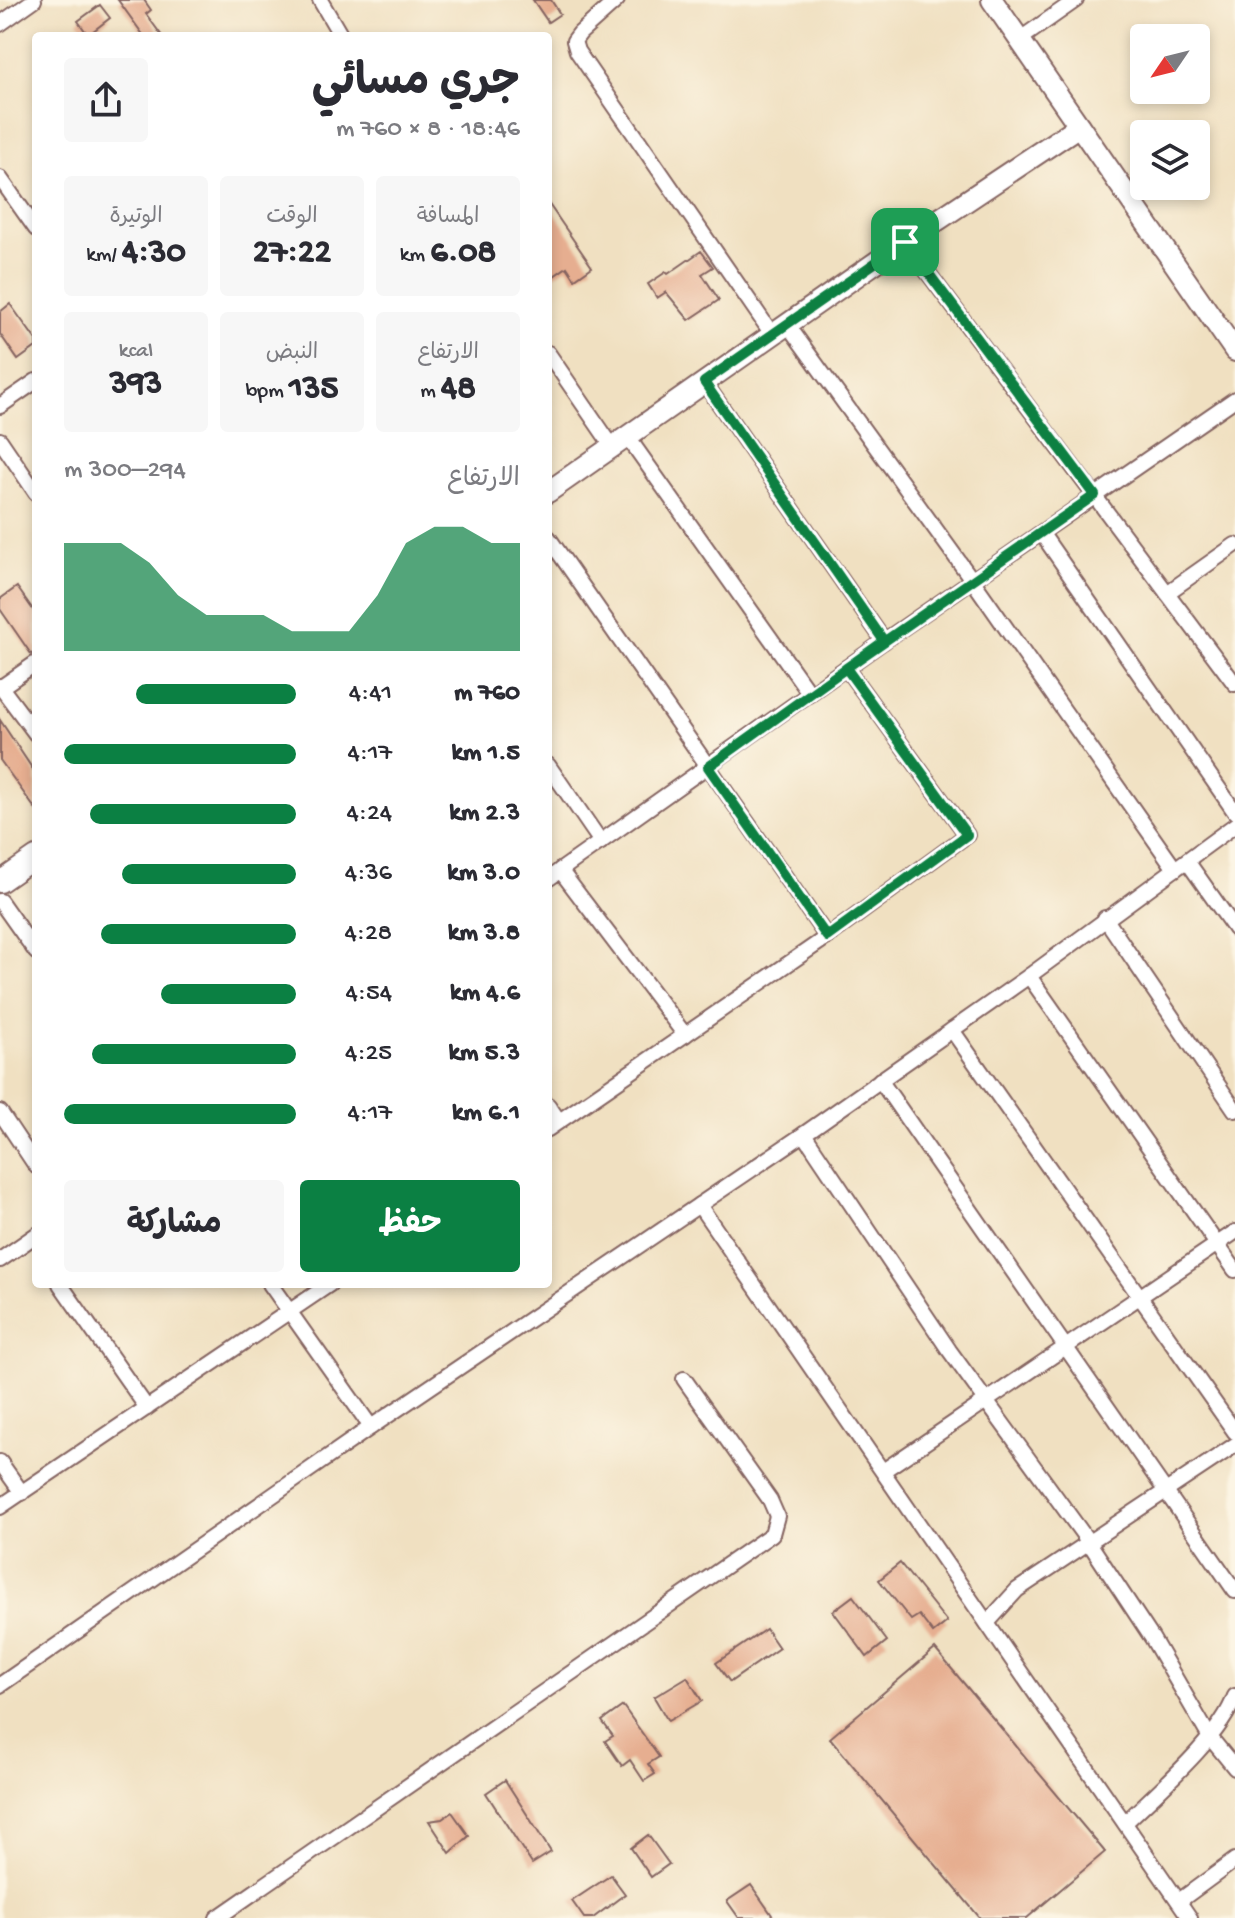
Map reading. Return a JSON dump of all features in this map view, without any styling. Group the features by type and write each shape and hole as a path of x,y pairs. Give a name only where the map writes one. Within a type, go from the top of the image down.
{"street":[{"path":"0,24 34,0"},
{"path":"320,0 339,32"},
{"path":"617,0 580,33 574,41 577,51 780,329 973,581 1181,865 1235,929"},
{"path":"992,0 1235,351"},
{"path":"1019,40 1076,0"},
{"path":"552,489 905,242 1079,126"},
{"path":"0,178 32,223"},
{"path":"905,242 1235,684"},
{"path":"552,358 620,441 810,694"},
{"path":"704,382 884,641"},
{"path":"0,406 32,384"},
{"path":"685,1035 554,874 1235,399"},
{"path":"0,440 32,487"},
{"path":"1042,534 1235,812"},
{"path":"552,543 827,937"},
{"path":"1167,593 1235,545"},
{"path":"32,666 0,687 32,729"},
{"path":"554,1125 827,937 967,835 846,668"},
{"path":"552,771 601,842"},
{"path":"0,1685 371,1427 804,1134 1029,976 1235,825"},
{"path":"0,882 32,860"},
{"path":"0,901 32,946"},
{"path":"1105,918 1235,1110"},
{"path":"1029,976 1235,1270"},
{"path":"952,1030 1235,1432"},
{"path":"880,1080 1235,1591"},
{"path":"0,1112 32,1160"},
{"path":"804,1134 949,1350 1088,1541 1152,1638 1209,1736 1235,1768"},
{"path":"699,1205 1190,1918"},
{"path":"883,1471 1235,1232"},
{"path":"0,1260 32,1243"},
{"path":"63,1288 147,1408"},
{"path":"273,1288 371,1427"},
{"path":"0,1507 324,1288"},
{"path":"217,1918 772,1534 777,1516 770,1500 684,1379"},
{"path":"987,1623 1017,1590 1235,1445"},
{"path":"0,1462 22,1493"},
{"path":"1125,1823 1209,1736 1231,1707 1235,1696"},
{"path":"1179,1901 1235,1860"}],"building":[{"path":"118,0 144,0 151,10 146,14 159,32 141,32"},
{"path":"533,0 551,0 560,14 548,22"},
{"path":"100,5 110,18 92,32 86,32 78,21"},
{"path":"552,209 592,267 575,279 567,267 552,277"},
{"path":"701,251 713,267 702,274 719,300 689,320 666,292 657,298 648,284"},
{"path":"10,304 32,334 32,350 18,360 0,334 0,312"},
{"path":"17,587 32,608 32,654 0,609 0,599"},
{"path":"0,720 32,768 32,804 0,760"},
{"path":"900,1563 947,1622 933,1633 919,1615 911,1620 879,1580"},
{"path":"853,1596 887,1641 867,1657 833,1611"},
{"path":"766,1629 779,1648 730,1682 716,1663"},
{"path":"935,1649 1105,1852 1027,1918 980,1918 830,1738"},
{"path":"687,1677 702,1701 668,1721 654,1697"},
{"path":"623,1706 659,1757 648,1764 655,1774 644,1781 630,1760 622,1766 605,1741 613,1736 602,1721"},
{"path":"505,1780 551,1852 532,1864 486,1793"},
{"path":"452,1812 469,1836 450,1853 429,1821 442,1819"},
{"path":"648,1835 669,1864 651,1877 631,1848"},
{"path":"611,1875 625,1894 593,1918 584,1918 572,1901"},
{"path":"751,1885 774,1918 739,1918 727,1901"}],"route":[{"path":"905,242 704,382 884,641 846,668 708,767 827,937 967,835 846,668 1095,495 905,242"}]}
